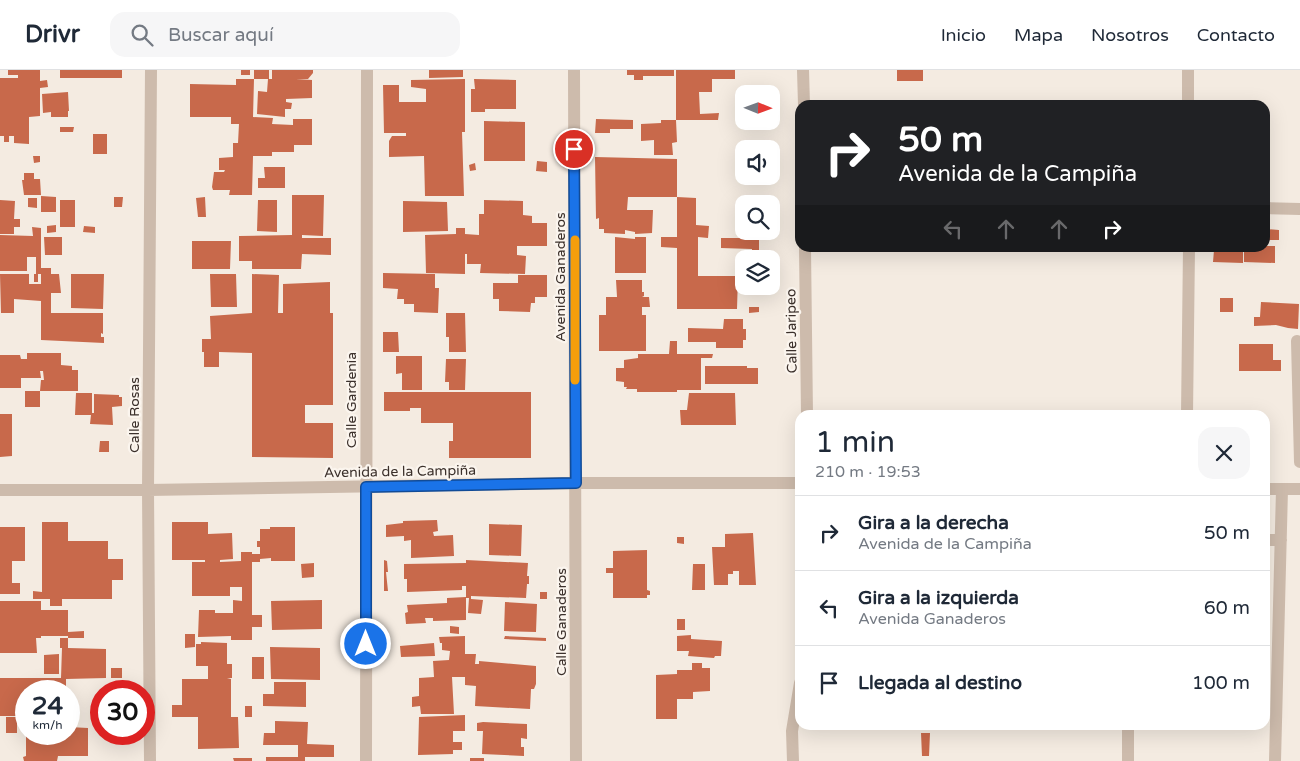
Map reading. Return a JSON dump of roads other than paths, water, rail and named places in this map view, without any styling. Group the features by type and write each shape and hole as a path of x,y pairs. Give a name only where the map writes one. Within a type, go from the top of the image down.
{"street":[{"name":"Calle Rosas","path":"150,761 148,490 151,70"},
{"name":"Calle Gardenia","path":"366,761 367,70"},
{"name":"Avenida Ganaderos","path":"574,70 576,483"},
{"path":"803,70 804,100"},
{"path":"1188,70 1188,100"},
{"path":"1270,208 1300,209"},
{"name":"Calle Jaripeo","path":"805,252 807,410"},
{"path":"1187,410 1189,252"},
{"path":"1297,341 1300,462"},
{"name":"Avenida de la Campiña","path":"0,490 148,490 576,483 795,483"},
{"name":"Calle Ganaderos","path":"576,483 576,761"},
{"path":"1270,489 1300,489"},
{"path":"1275,761 1282,489"},
{"path":"1270,540 1280,540"},
{"path":"793,761 792,731 795,713"},
{"path":"1128,730 1128,761"}]}
